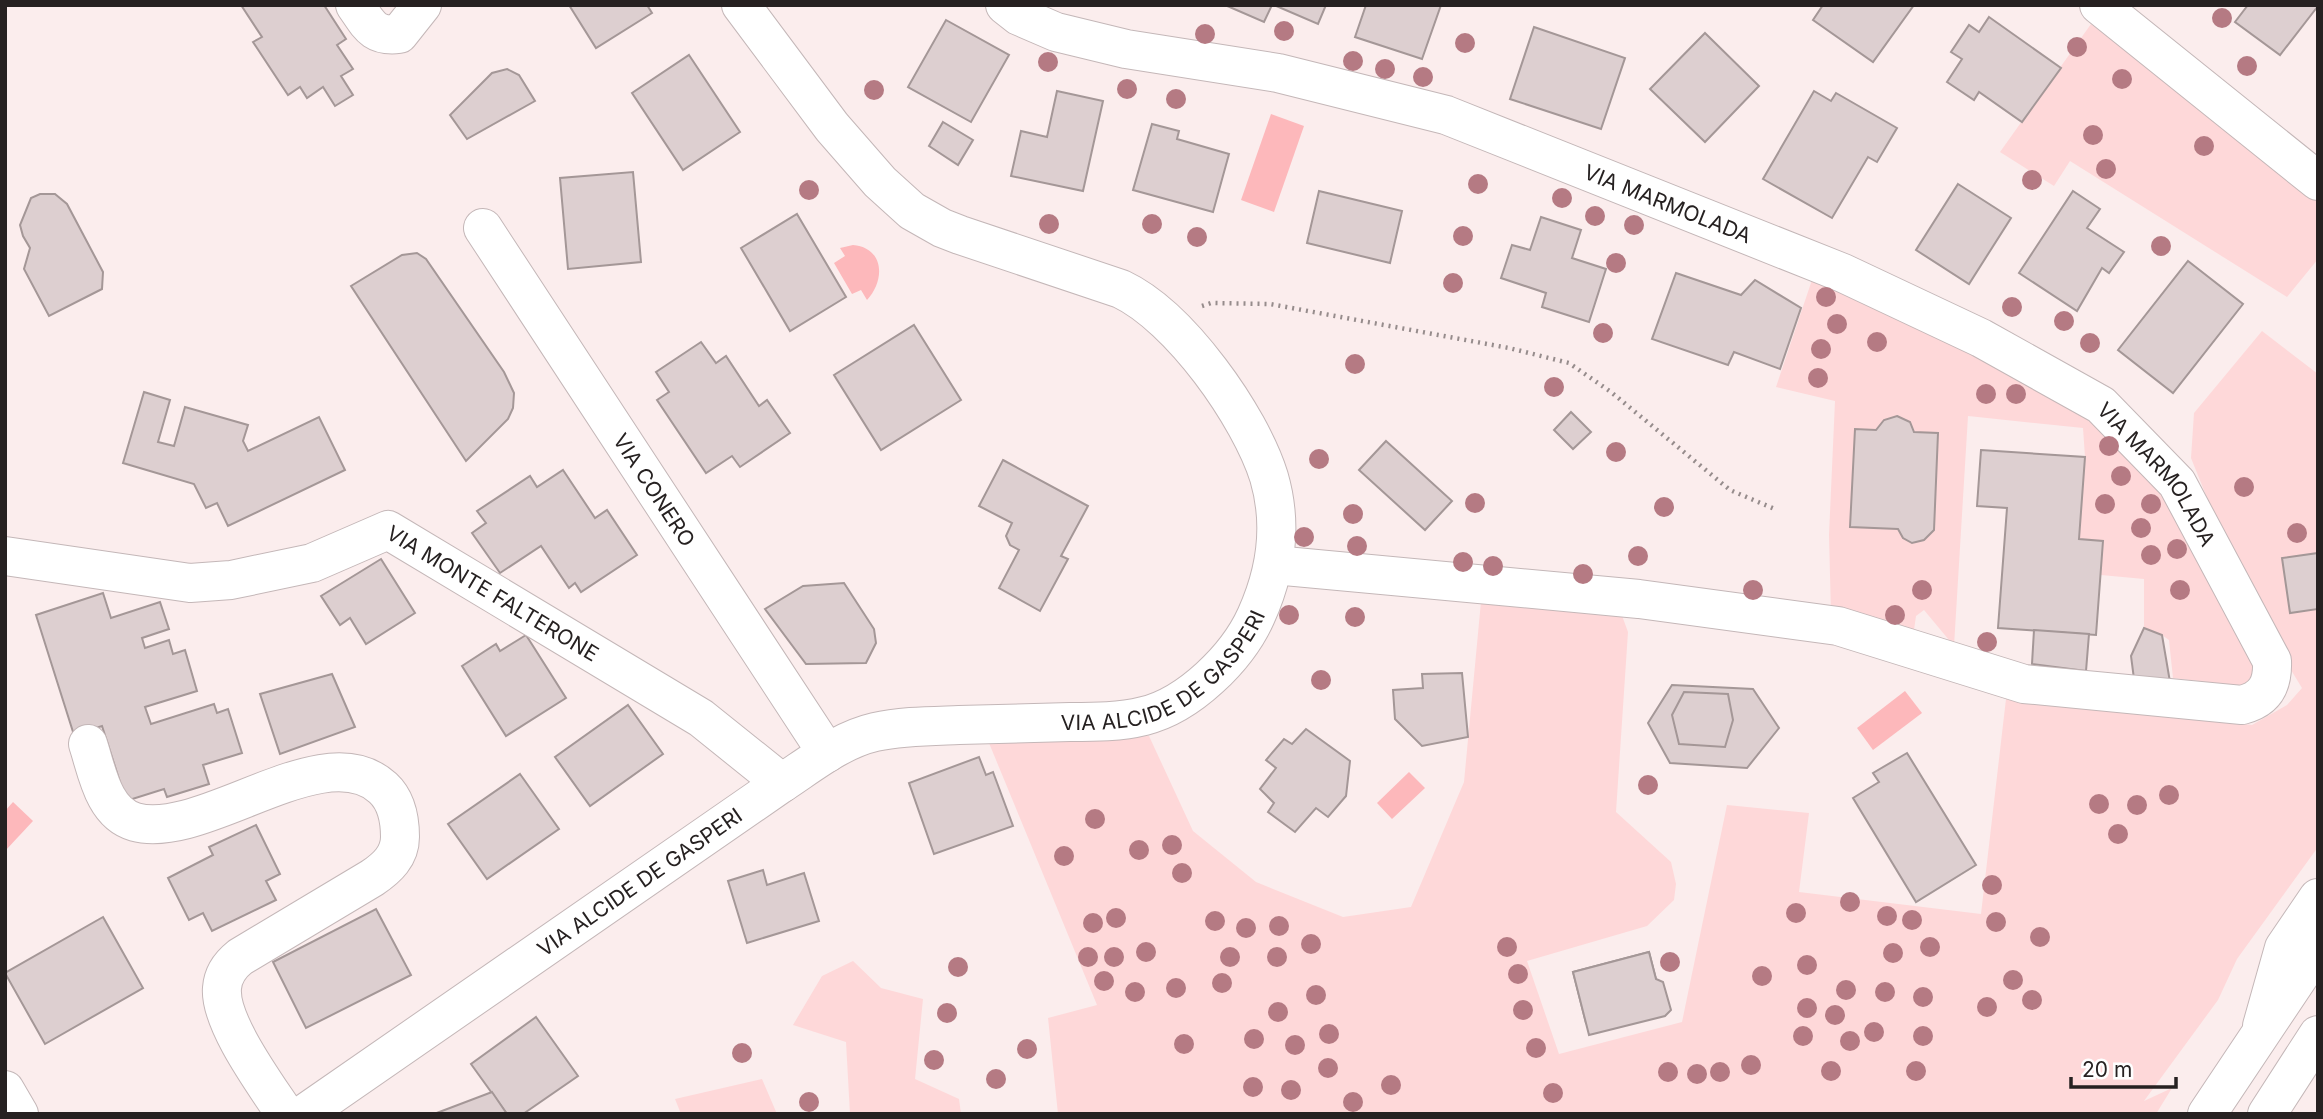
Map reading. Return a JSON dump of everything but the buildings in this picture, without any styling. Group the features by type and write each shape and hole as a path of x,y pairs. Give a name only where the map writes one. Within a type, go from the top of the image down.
{"main road":[{"path":"355,5 371,28 385,35 399,34 422,5"},
{"name":"VIA ALCIDE DE GASPERI","path":"304,1114 827,753 860,737 902,728 1111,721 1158,712 1192,691 1233,654 1251,628 1265,597 1274,565 1276,530 1269,480 1256,446 1220,387 1165,319 1140,298 1121,289 960,235 912,211 880,182 831,127 741,5"},
{"name":"VIA MARMOLADA","path":"1005,5 1019,16 1056,32 1126,49 1278,73 1446,116 1843,273 2024,360 2101,405 2177,483 2272,662 2273,677 2268,689 2256,701 2242,705 2024,684 1838,626 1639,599 1274,565"},
{"path":"2099,5 2318,181"},
{"name":"VIA CONERO","path":"483,228 827,753"},
{"name":"VIA MONTE FALTERONE","path":"5,556 190,583 231,580 312,563 388,530 701,718 782,783"},
{"path":"88,744 109,802 121,816 136,822 169,823 277,786 339,773 370,777 387,792 394,803 400,829 400,846 390,864 372,878 240,957 229,966 225,976 222,988 225,1011 247,1055 285,1114"},
{"path":"2260,1033 2284,948 2318,898"},
{"path":"2208,1112 2318,948"},
{"path":"2267,1114 2318,1035"},
{"path":"5,1090 19,1114"}],"path":[{"path":"1165,319 1211,303 1270,304 1509,348 1569,363 1611,392 1730,490 1777,510"}],"shaded area":[{"path":"2091,24 2318,195 2318,259 2287,297 2070,161 2054,186 2000,152"},
{"path":"1271,114 1304,126 1274,212 1241,200"},
{"path":"853,245 864,247 871,252 879,266 877,284 867,300 861,290 852,294 834,263 845,256 840,248"},
{"path":"1814,274 2083,406 2161,486 2256,670 2250,687 2173,678 2169,640 2144,628 2144,579 2101,575 2103,541 2079,539 2085,457 2083,428 1968,416 1954,646 1924,610 1916,616 1913,637 1831,614 1829,535 1835,401 1776,387"},
{"path":"2262,331 2318,374 2318,847 2237,959 2218,1000 2144,1101 2172,1088 2156,1114 1058,1114 1048,1018 1097,1005 989,743 1149,736 1193,831 1256,882 1343,917 1411,907 1464,782 1482,591 1617,602 1628,632 1616,812 1671,862 1676,884 1674,900 1647,926 1527,961 1559,1054 1682,1022 1727,805 1809,813 1799,892 1981,914 2006,699 2252,725 2287,705 2302,688 2280,652 2224,540 2191,458 2194,413"},
{"path":"1905,691 1922,713 1873,750 1857,728"},
{"path":"1409,772 1425,788 1392,819 1377,803"},
{"path":"13,802 33,821 5,851 5,811"},
{"path":"853,961 881,988 923,999 915,1079 959,1099 961,1114 850,1114 846,1042 793,1025 822,976"},
{"path":"762,1079 777,1114 681,1114 675,1099"}]}
